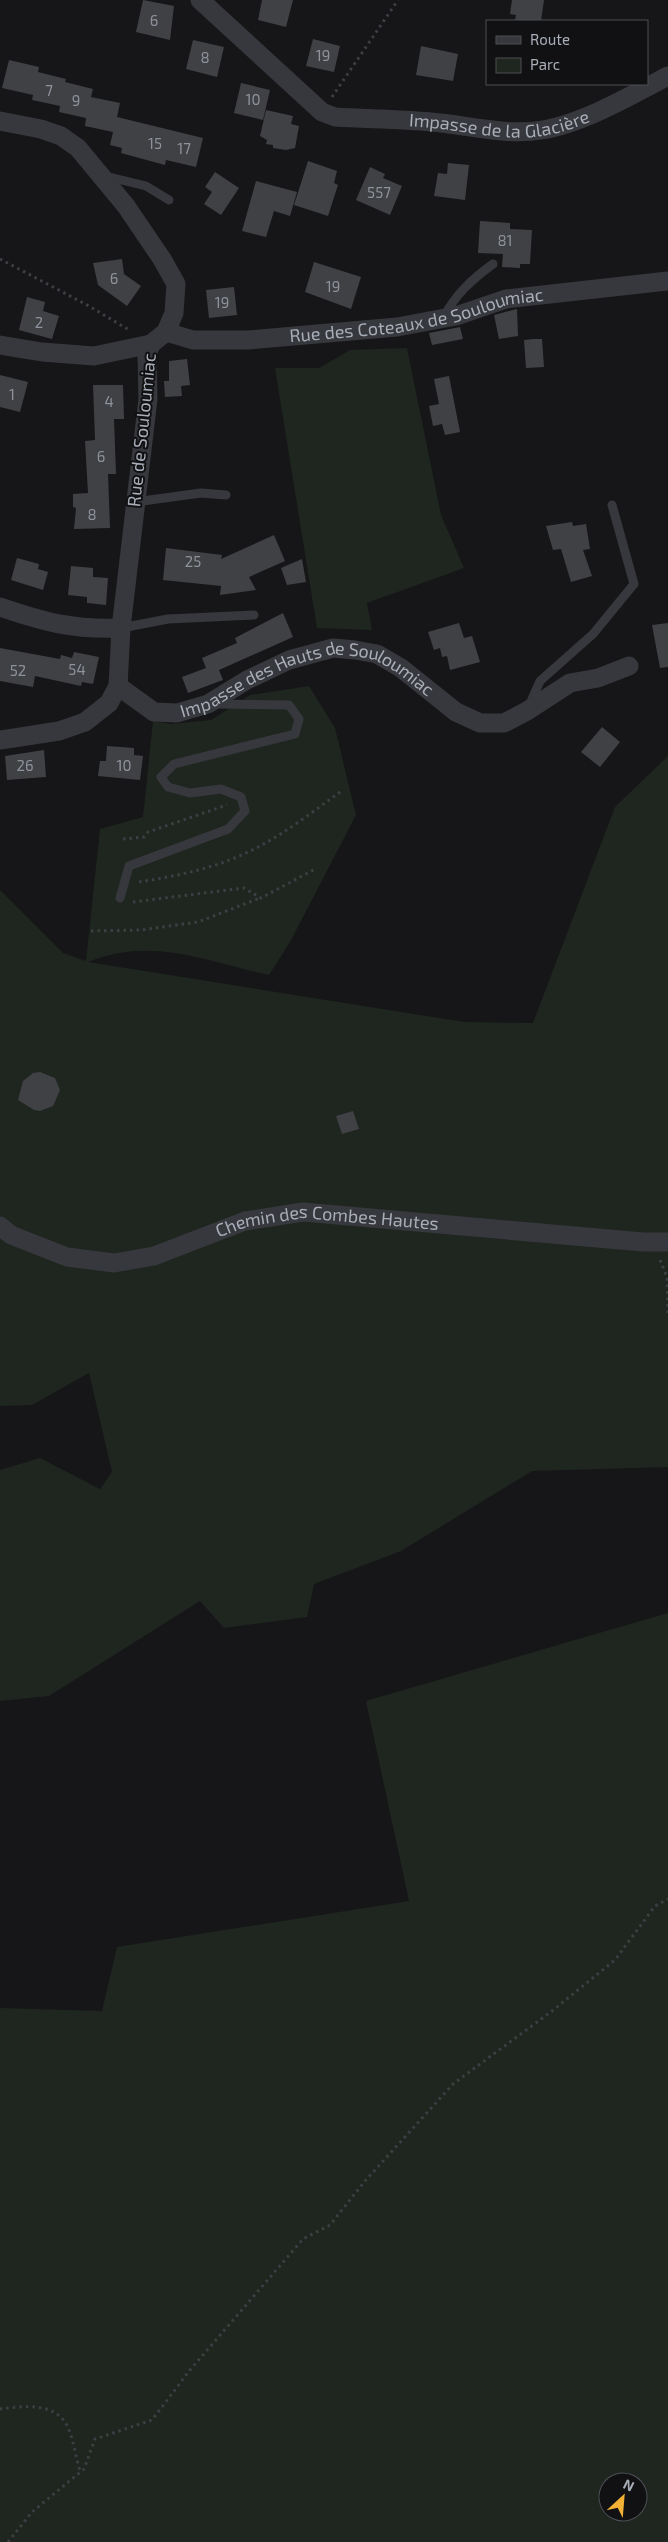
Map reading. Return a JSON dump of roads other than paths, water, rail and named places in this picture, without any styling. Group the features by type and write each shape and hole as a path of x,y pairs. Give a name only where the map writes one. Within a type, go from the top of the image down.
{"street":[{"name":"Impasse de la Glacière","path":"200,0 322,112 335,117 431,122 514,131 540,130 570,122 629,96 668,76"},
{"name":"Rue de Souloumiac","path":"0,121 41,129 61,136 78,148 131,213 162,259 176,284 174,313 166,332 151,344 147,355 148,399 121,628 118,686"},
{"name":"Rue des Coteaux de Souloumiac","path":"166,332 193,340 248,340 397,327 443,319 506,299 668,281"},
{"path":"0,345 42,352 94,356 151,344"},
{"path":"0,607 51,624 90,630 121,628"},
{"name":"Impasse des Hauts de Souloumiac","path":"118,686 154,712 177,713 208,704 247,680 289,660 333,648 377,654 401,668 456,712 480,723 504,723 527,711 570,683 598,678 629,666"},
{"path":"0,740 60,731 85,722 109,703 118,686"},
{"name":"Chemin des Combes Hautes","path":"0,1226 11,1235 67,1257 114,1263 154,1256 245,1221 303,1212 643,1242 668,1242"}],"lane":[{"path":"100,174 146,186 169,200"},
{"path":"443,319 454,298 465,286 493,264"},
{"path":"135,502 201,493 226,495"},
{"path":"527,711 540,681 593,634 634,584 612,505"},
{"path":"121,628 168,619 254,615"},
{"path":"120,898 129,866 228,829 244,811 241,797 221,789 190,793 168,788 161,777 174,764 295,734 299,719 289,705 208,704"}]}
